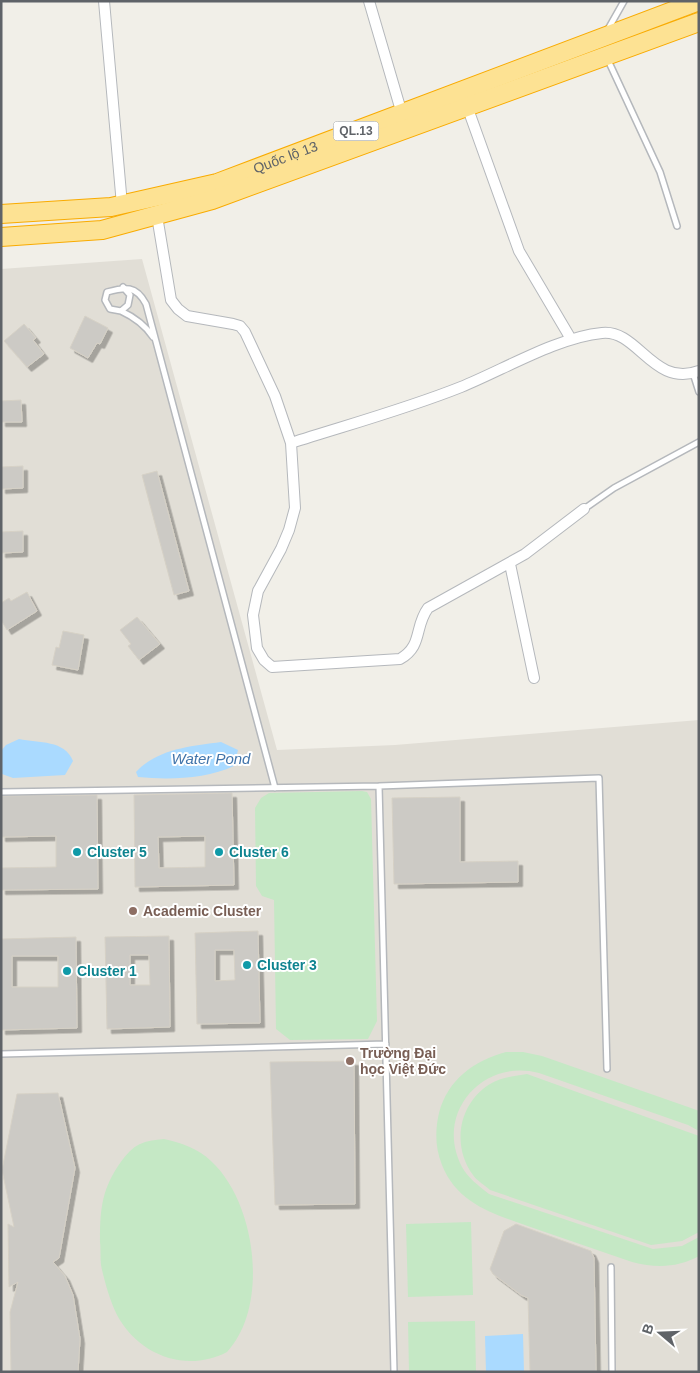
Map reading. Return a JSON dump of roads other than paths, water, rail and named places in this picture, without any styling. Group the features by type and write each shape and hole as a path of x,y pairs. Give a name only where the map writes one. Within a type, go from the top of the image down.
{"highway":[{"name":"Quốc lộ 13","path":"1,214 122,205 217,182 402,114 604,37 674,8 699,1"},
{"name":"Quốc lộ 13","path":"1,238 102,230 212,200 468,109 699,22"}],"street":[{"path":"104,1 122,205"},
{"path":"370,1 402,114"},
{"path":"468,109 516,245 570,339"},
{"path":"157,216 171,300 187,316 240,326 245,332 275,396 291,443 295,508 281,550 258,591 253,615 257,648 264,660 272,667 400,659 410,654 416,643 422,617 428,608 510,564 584,509"},
{"path":"291,443 459,388 570,339 602,332 612,333 673,374 684,375 696,372"},
{"path":"510,564 534,678"}],"lane":[{"path":"604,37 624,1"},
{"path":"607,58 660,172 677,226"},
{"path":"121,311 128,305 130,295 123,287"},
{"path":"156,341 148,328 133,317 121,311 110,309 105,300 107,292 123,287 142,295 156,341 275,788"},
{"path":"696,372 699,392"},
{"path":"584,509 614,488 699,442"},
{"path":"1,792 379,786 599,778 608,1068"},
{"path":"379,786 394,1372"},
{"path":"1,1054 386,1044"},
{"path":"611,1267 612,1372"}],"water":[{"path":"19,739 50,744 64,749 73,761 65,775 13,778 2,774 1,751 6,745"},
{"name":"Water Pond","path":"221,742 238,750 234,766 212,774 187,778 138,777 136,772 144,764 164,753 186,747"},
{"path":"523,1334 524,1372 486,1372 485,1336"}],"place":[{"name":"Cluster 5","path":"77,852"},
{"name":"Cluster 6","path":"219,852"},
{"name":"Academic Cluster","path":"133,911"},
{"name":"Cluster 3","path":"247,965"},
{"name":"Cluster 1","path":"67,971"},
{"name":"Trường Đại học Việt Đức","path":"350,1061"}]}
